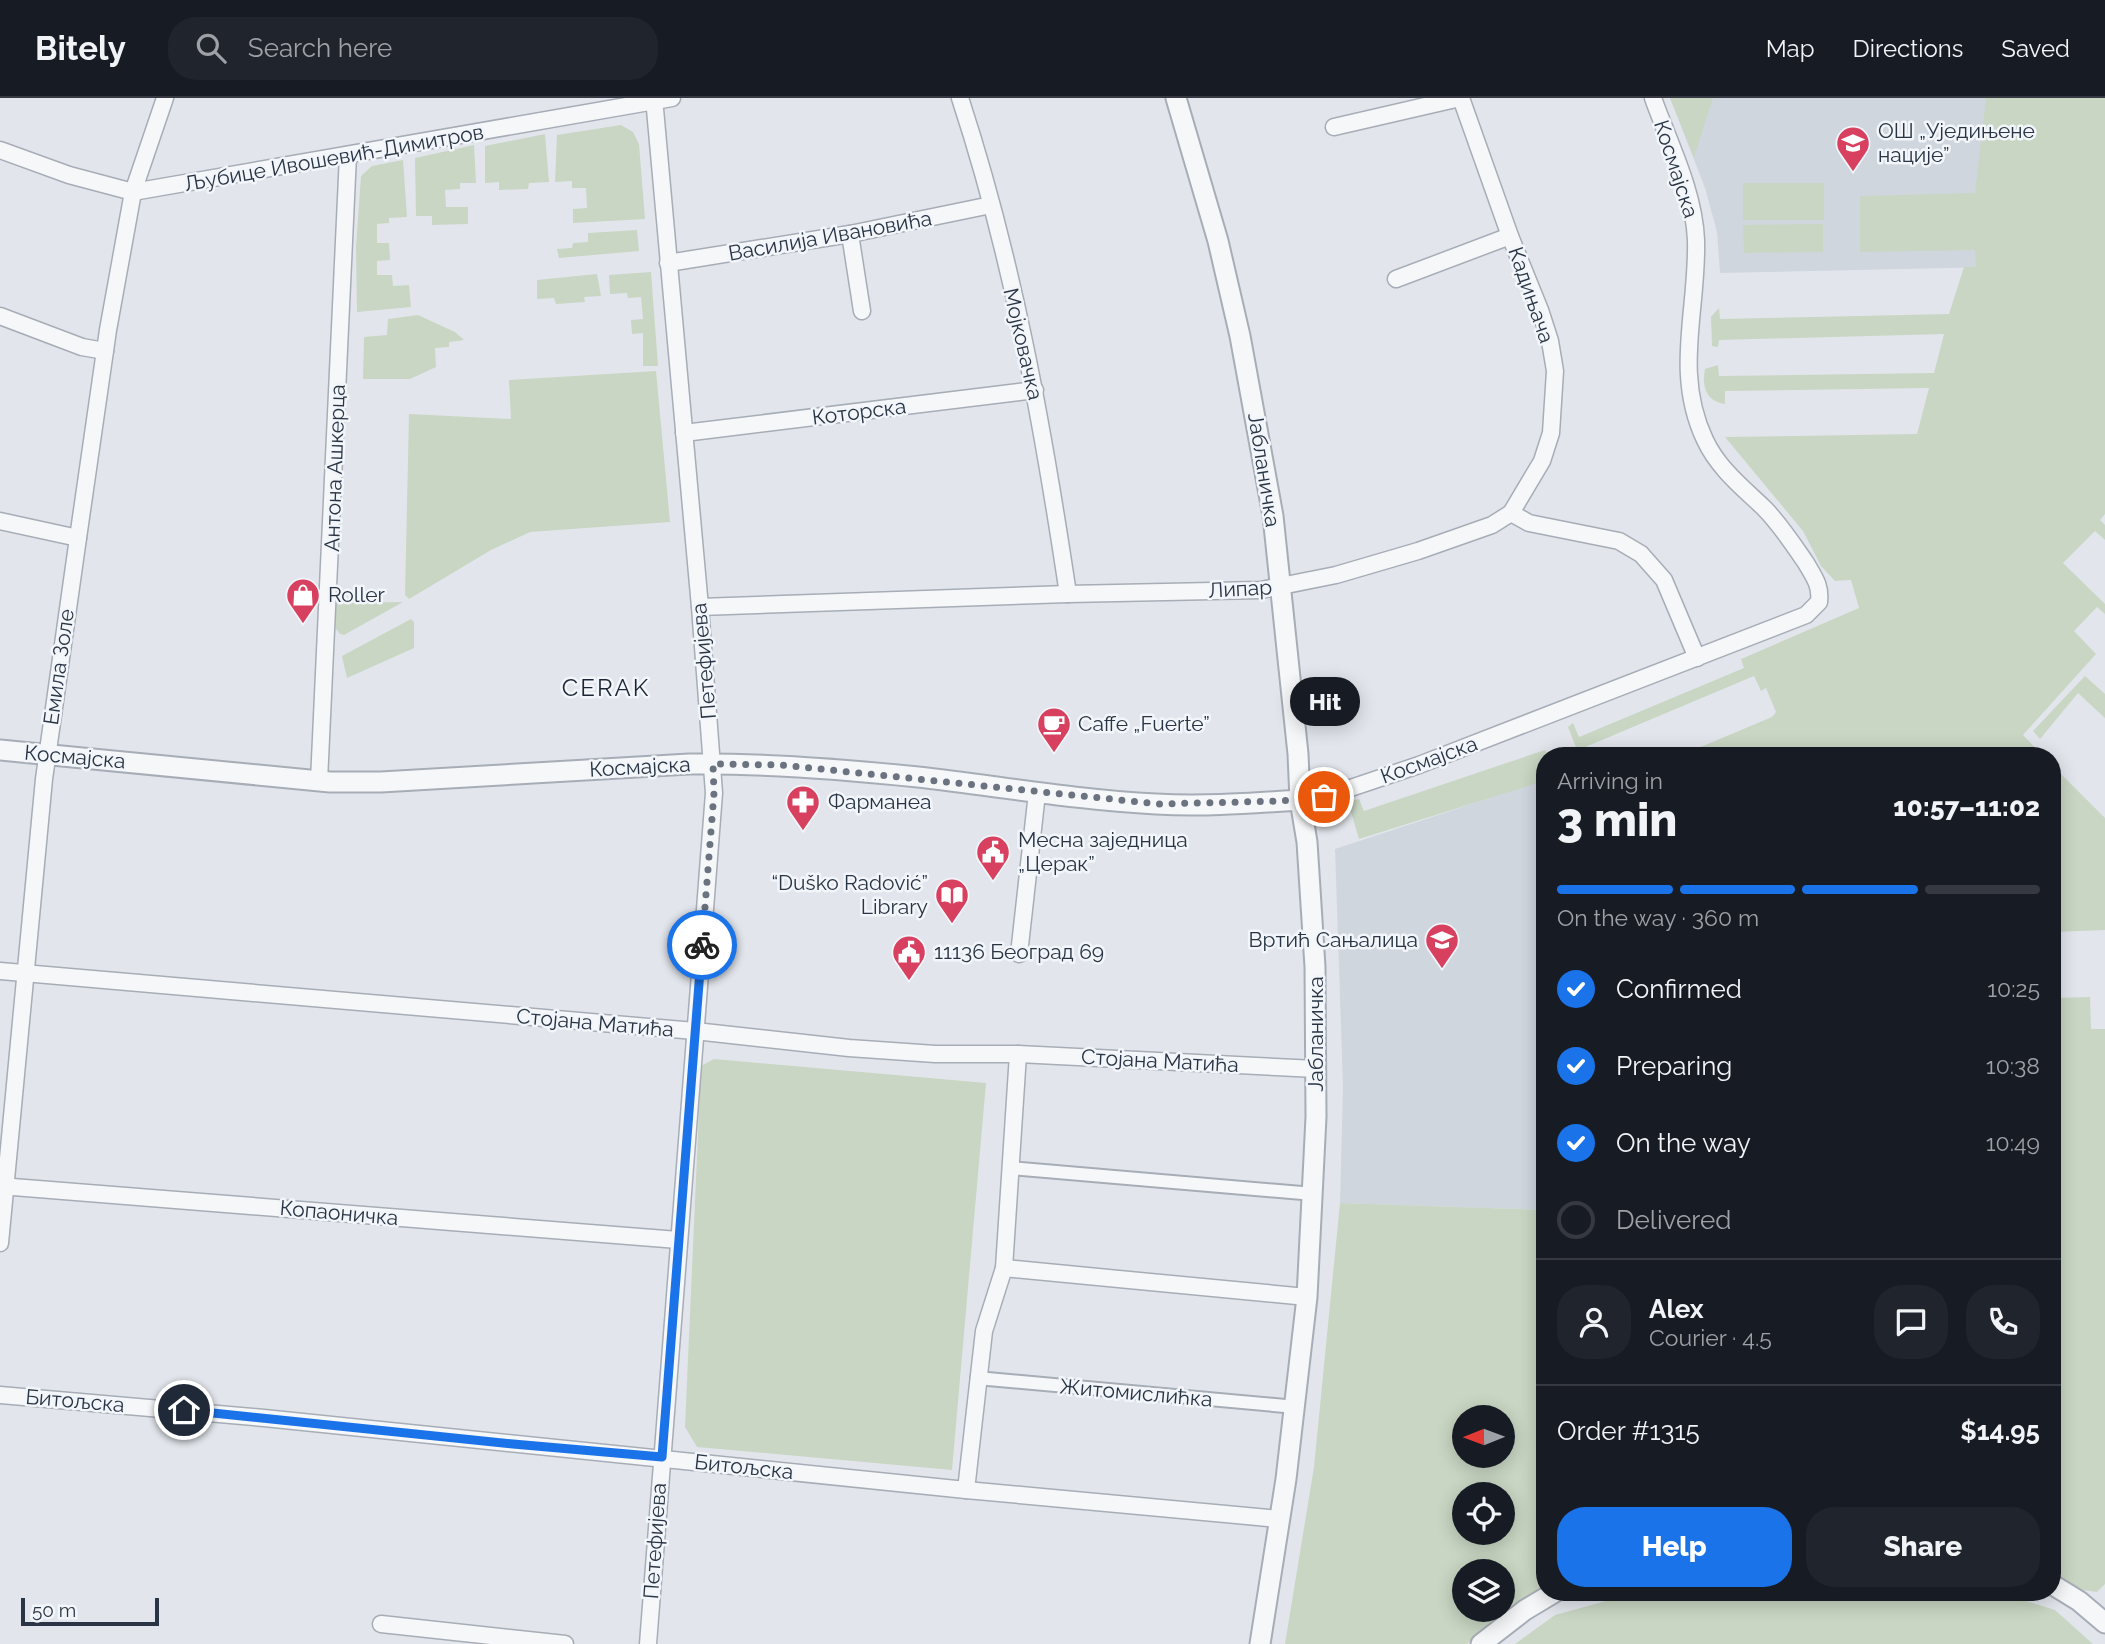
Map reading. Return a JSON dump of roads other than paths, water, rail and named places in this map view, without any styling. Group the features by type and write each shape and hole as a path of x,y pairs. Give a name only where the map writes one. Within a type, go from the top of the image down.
{"street":[{"name":"Емила Золе","path":"0,1243 3,1186 47,754 78,538 105,351 133,192 165,98"},
{"name":"Љубице Ивошевић-Димитров","path":"0,150 69,175 133,192 672,98"},
{"name":"Мојковачка","path":"960,98 991,205 1035,390 1068,594"},
{"name":"Јабланичка","path":"1176,98 1218,241 1240,336 1273,516 1312,903 1316,980 1316,1069 1314,1194 1307,1297 1285,1491 1260,1644"},
{"name":"Кадињача","path":"1334,127 1460,98 1540,310 1550,341 1555,371 1550,433 1542,461 1511,513"},
{"name":"Космајска","path":"0,750 319,781 381,782 713,764 782,765 1159,804 1300,800 1324,797 1419,765 1697,658 1806,615 1819,602 1820,593 1819,584 1790,539 1717,460 1695,416 1690,401 1688,355 1696,269 1696,237 1689,197 1653,98"},
{"name":"Петефијева","path":"648,1644 714,793 654,100"},
{"name":"Антона Ашкерца","path":"319,781 348,155"},
{"name":"Василија Ивановића","path":"668,263 850,234 991,205"},
{"path":"850,234 862,311"},
{"name":"Кадињача","path":"1396,279 1510,236"},
{"path":"0,316 82,347 105,351"},
{"name":"Которска","path":"684,433 1035,390"},
{"name":"Липар","path":"700,607 1261,590 1336,575 1418,551 1492,524 1511,513"},
{"path":"1511,513 1529,523 1619,541 1641,554 1664,580 1697,658"},
{"path":"0,521 78,538"},
{"path":"1019,954 1037,793"},
{"name":"Стојана Матића","path":"0,971 695,1031 849,1048 1316,1069"},
{"path":"966,1490 984,1331 1004,1268 1018,1054"},
{"path":"1010,1168 1314,1194"},
{"name":"Копаоничка","path":"3,1186 678,1240"},
{"path":"1004,1268 1307,1297"},
{"name":"Житомислићка","path":"977,1378 1296,1407"},
{"name":"Битољска","path":"0,1395 264,1418 966,1490 1279,1519"},
{"path":"2061,1590 2105,1623"},
{"path":"1481,1644 1540,1601"},
{"path":"381,1624 565,1644"}],"place":[{"name":"ОШ „Уједињене нације”","path":"1853,173"},
{"name":"Roller","path":"303,625"},
{"name":"Caffe „Fuerte”","path":"1054,754"},
{"name":"Hit","path":"1324,797"},
{"name":"Фарманеа","path":"803,832"},
{"name":"Месна заједница „Церак”","path":"993,882"},
{"name":"“Duško Radović” Library","path":"952,925"},
{"name":"Вртић Сањалица","path":"1442,970"},
{"name":"11136 Београд 69","path":"909,982"}],"district":[{"name":"CERAK","path":"606,688"}]}
